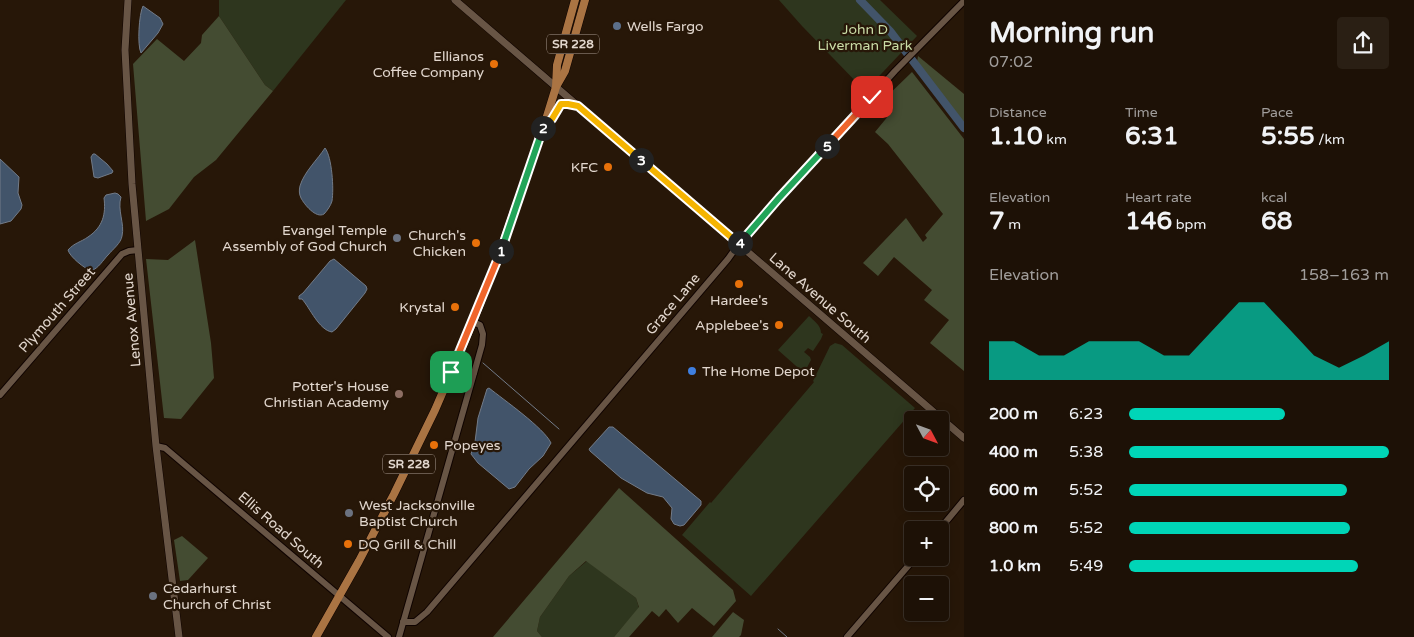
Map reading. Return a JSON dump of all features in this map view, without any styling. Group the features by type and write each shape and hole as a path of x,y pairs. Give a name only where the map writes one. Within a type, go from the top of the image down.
{"main road":[{"name":"Lenox Avenue","path":"128,0 125,50 126,93 138,250 156,446 179,637"},
{"name":"Lane Avenue South","path":"455,0 964,438"},
{"name":"SR 228","path":"316,637 394,494 435,410 473,322 511,222 544,126 556,87 558,65 575,0"},
{"name":"SR 228","path":"556,87 565,71 586,0"},
{"path":"544,126 552,119 561,104 578,106"}],"street":[{"name":"Grace Lane","path":"403,622 415,622 427,612 779,198 915,49 964,1"},
{"name":"Plymouth Street","path":"0,395 122,254 138,250"},
{"path":"399,637 482,345 483,334 480,325 473,322"},
{"path":"454,365 474,374"},
{"name":"Ellis Road South","path":"156,446 165,448 388,637"},
{"path":"946,521 964,500"},
{"path":"847,637 908,566"}],"green space":[{"path":"219,0 346,0 273,91 265,85 219,16"},
{"name":"John D Liverman Park","path":"779,0 880,0 917,36 865,91"},
{"path":"219,16 265,85 273,91 216,160 194,177 169,209 146,221 133,64 157,39 184,61 201,43 202,35"},
{"path":"918,56 964,94 964,124 917,62"},
{"path":"912,72 964,139 964,371 930,343 949,320 924,300 932,290 894,257 878,276 863,263 906,218 923,242 927,238 925,235 943,214 888,144 875,132 889,115 879,104"},
{"path":"195,240 211,343 214,378 181,419 164,418 146,259 168,260"},
{"path":"809,316 819,325 823,334 813,351 808,348 804,352 811,360 804,373 778,350"},
{"path":"835,343 842,345 915,408 912,411 904,411 904,421 751,596 682,535 814,382 830,346"},
{"path":"619,488 733,590 736,601 714,626 692,608 678,623 666,609 659,617 652,611 629,637 614,637 639,607 636,598 586,561 569,576 540,617 537,631 542,637 493,637"},
{"path":"182,536 208,558 188,580 180,581 174,540"},
{"path":"587,561 636,598 639,608 614,637 542,637 537,631 540,617 569,576"},
{"path":"733,612 744,620 741,635 739,637 712,637"}],"water":[{"path":"143,6 160,18 163,24 141,53 139,30"},
{"path":"325,148 331,166 333,196 329,208 321,215 314,213 307,207 301,198 299,190 311,166"},
{"path":"93,154 107,164 113,171 112,173 98,178 94,177 91,157"},
{"path":"0,159 19,177 18,193 22,205 11,221 0,224"},
{"path":"115,193 121,197 120,207 123,231 121,239 101,264 91,271 71,256 68,250 97,229 104,215 104,198 106,195"},
{"path":"334,259 366,286 367,289 332,332 319,323 302,299 299,299 299,296 330,261"},
{"path":"489,388 532,422 551,443 543,456 529,469 515,487 509,489 478,463 471,454 475,442 478,418 487,389"},
{"path":"609,427 613,427 701,501 701,505 684,525 674,524 671,519 672,508 663,497 647,493 621,478 590,451 589,449"}],"waterway":[{"path":"860,0 890,31 964,128"},
{"path":"483,363 559,429"},
{"path":"778,629 787,637"}],"place":[{"name":"Wells Fargo","path":"617,26"},
{"name":"Ellianos Coffee Company","path":"494,64"},
{"name":"KFC","path":"608,167"},
{"name":"Evangel Temple Assembly of God Church","path":"397,238"},
{"name":"Church's Chicken","path":"476,243"},
{"name":"Hardee's","path":"739,284"},
{"name":"Krystal","path":"455,307"},
{"name":"Applebee's","path":"779,325"},
{"name":"The Home Depot","path":"692,371"},
{"name":"Potter's House Christian Academy","path":"399,394"},
{"name":"Popeyes","path":"434,445"},
{"name":"West Jacksonville Baptist Church","path":"349,513"},
{"name":"DQ Grill & Chill","path":"348,544"},
{"name":"Cedarhurst Church of Christ","path":"153,596"}],"route":[{"path":"451,372 473,322 499,254 544,126 552,119 561,104 578,106 739,244 872,97"}]}
